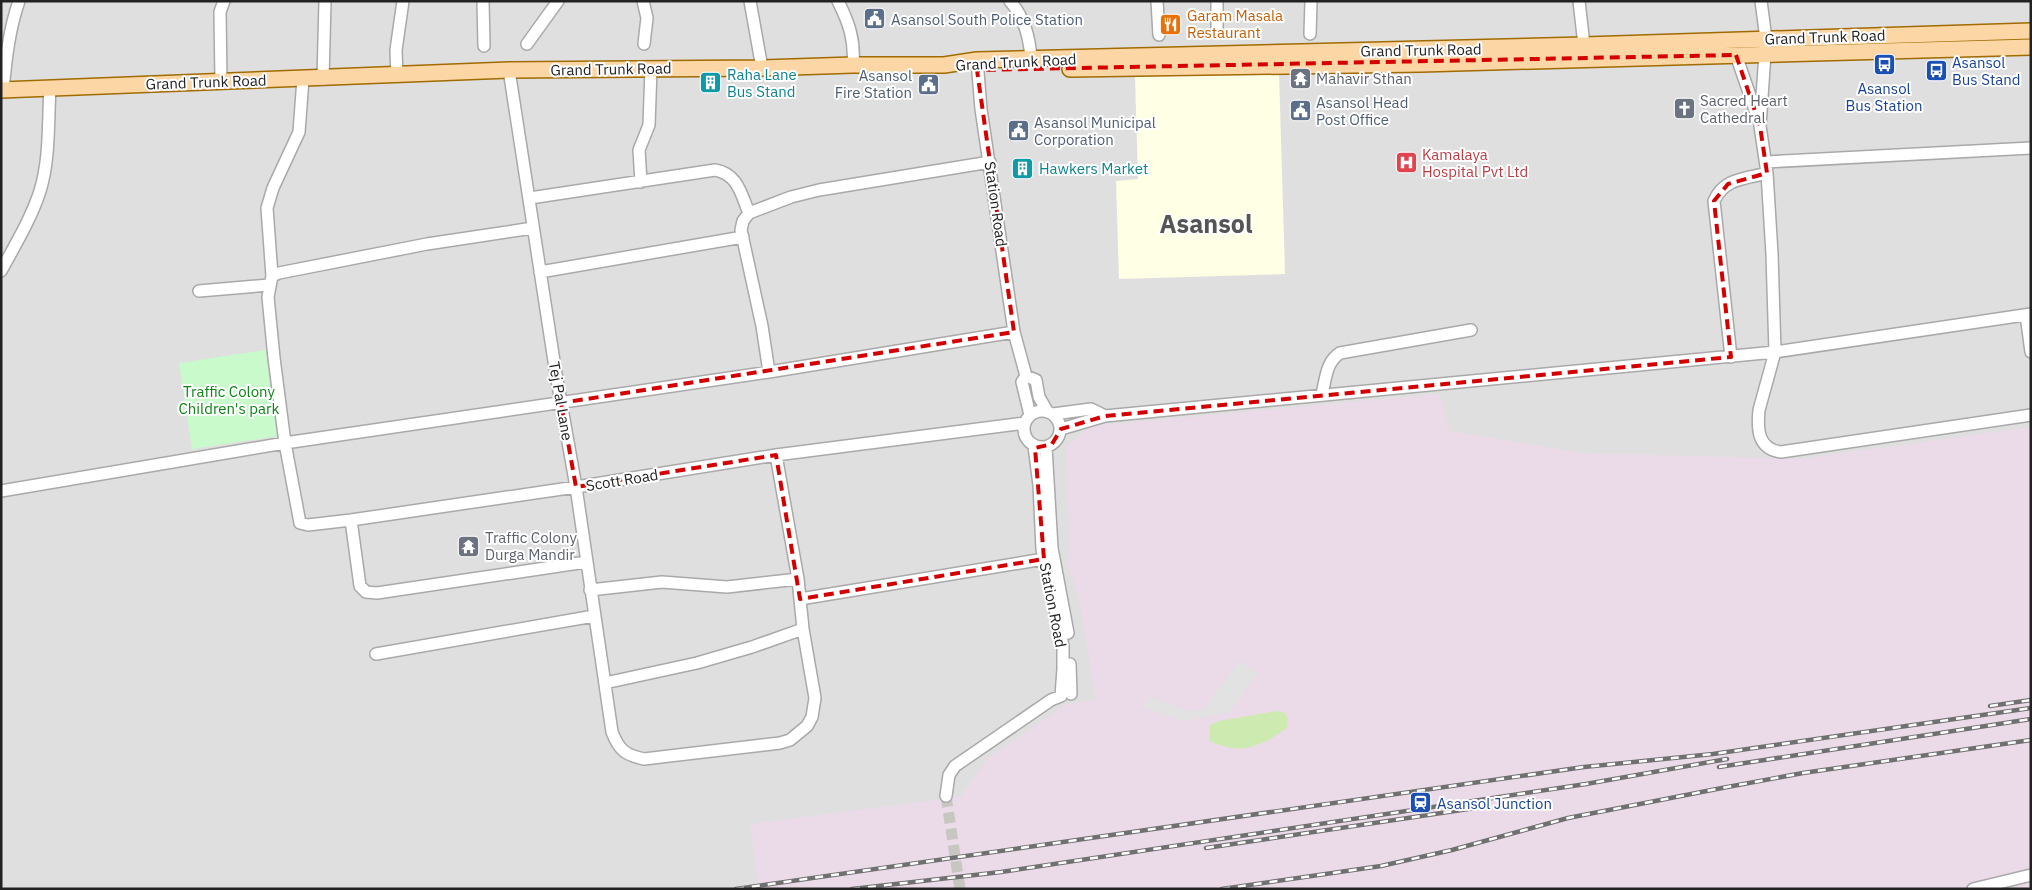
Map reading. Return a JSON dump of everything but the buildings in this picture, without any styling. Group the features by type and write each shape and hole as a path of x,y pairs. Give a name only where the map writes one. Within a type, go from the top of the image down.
{"main road":[{"name":"Grand Trunk Road","path":"2,90 397,76 509,70 977,65 1031,60 1584,45 1765,46 2031,32"},
{"path":"977,65 1421,64 1736,55 1765,46 2031,47"}],"street":[{"path":"2,90 12,21 19,1"},
{"path":"220,82 220,12 224,1"},
{"path":"323,78 326,1"},
{"path":"397,76 396,50 402,1"},
{"path":"483,1 484,46"},
{"path":"526,44 558,1"},
{"path":"643,1 647,18 644,44"},
{"path":"750,1 762,68"},
{"path":"838,1 851,30 854,53 853,65"},
{"path":"1010,1 1024,22 1030,41 1031,60"},
{"path":"1157,1 1159,35"},
{"path":"1217,1 1217,32"},
{"path":"1310,34 1311,1"},
{"path":"1579,1 1584,45"},
{"path":"1760,126 1765,46 1761,1"},
{"path":"1736,55 1760,126 1766,168 1772,254 1775,352 1758,420 1761,439 1766,447 1773,451 1781,452 2031,415"},
{"name":"Station Road","path":"977,65 1014,332 1026,376 1022,382 1027,419"},
{"path":"641,182 638,150 650,125 651,69"},
{"name":"Tej Pal Lane","path":"509,70 576,487 612,732 617,745 634,757 644,759 780,743 790,740 807,726 814,708 815,698 803,628"},
{"path":"285,443 268,297 270,280 267,208 273,188 299,132 304,79"},
{"path":"1,270 34,208 40,190 45,162 50,88"},
{"path":"1731,357 1714,201 1719,190 1728,184 1766,168 2027,148 2031,158"},
{"path":"769,372 762,326 741,230 743,222 749,213 790,197 819,190 990,162"},
{"path":"530,198 716,170 726,172 733,177 749,213"},
{"path":"199,290 270,280 279,273 427,244 533,228"},
{"path":"540,272 743,237"},
{"path":"1061,429 1106,416 1775,352 2028,314 2031,352"},
{"path":"1322,394 1329,365 1340,353 1471,330"},
{"path":"1,491 285,443 769,372 1014,332"},
{"name":"Station Road","path":"1026,376 1036,380 1039,397 1050,412"},
{"path":"1050,412 1057,418 1061,429 1056,440 1040,446 1026,438 1024,432 1027,419 1035,412 1091,409 1106,416"},
{"name":"Scott Road","path":"285,443 300,523 308,525 1027,419"},
{"name":"Station Road","path":"1040,446 1040,535 1063,646 1066,695"},
{"name":"Station Road","path":"1040,446 1052,548 1068,637 1066,695"},
{"path":"605,682 697,663 752,647 803,628 798,579 776,455"},
{"path":"350,520 360,586 366,592 377,593 586,562"},
{"path":"800,599 1044,559"},
{"path":"590,590 662,582 727,587 798,579"},
{"path":"376,654 594,616"},
{"path":"946,796 949,775 954,766 1051,700 1066,695"},
{"path":"1973,889 1997,886 2031,875"},
{"path":"1997,886 2011,889"}],"highlighted area":[{"path":"1736,55 1760,126 1767,173 1728,184 1714,201 1731,357 1105,416 1061,429 1052,444 1035,448 1044,559 800,599 776,455 576,487 561,403 1014,332 977,70"}],"shaded area":[{"name":"Asansol","path":"1,1 2031,1 2031,889 1,889"},
{"path":"1279,72 1285,274 1119,279 1116,181 1138,179 1135,77"},
{"path":"1439,394 1450,431 1582,453 1799,459 2031,427 2031,889 759,889 750,824 960,797 988,758 1067,704 1096,699 1078,593 1068,567 1070,541 1066,447 1091,426"},
{"path":"1240,661 1258,673 1229,712 1184,721 1143,707 1148,697 1189,711 1202,710"}],"green space":[{"name":"Traffic Colony Children's park","path":"265,350 278,436 192,449 179,363"},
{"path":"1277,711 1285,713 1288,719 1287,727 1276,736 1262,743 1247,748 1232,748 1209,741 1210,725 1219,721"}],"tunnel":[{"path":"946,796 960,889"}],"railway":[{"path":"1990,706 2031,700"},
{"path":"736,889 1584,767 1713,754 2031,708"},
{"path":"1719,767 2031,719"},
{"path":"1222,889 1381,866 1452,850 1568,818 1803,773 2031,740"},
{"path":"852,889 1001,872 1586,784 1727,759"},
{"path":"1206,848 1475,808"}],"place":[{"name":"Asansol South Police Station","path":"875,19"},
{"name":"Garam Masala Restaurant","path":"1171,24"},
{"name":"Asansol Bus Station","path":"1884,65"},
{"name":"Asansol Bus Stand","path":"1936,71"},
{"name":"Mahavir Sthan","path":"1300,78"},
{"name":"Raha Lane Bus Stand","path":"711,83"},
{"name":"Asansol Fire Station","path":"928,84"},
{"name":"Sacred Heart Cathedral","path":"1684,109"},
{"name":"Asansol Head Post Office","path":"1300,111"},
{"name":"Asansol Municipal Corporation","path":"1018,131"},
{"name":"Kamalaya Hospital Pvt Ltd","path":"1406,163"},
{"name":"Hawkers Market","path":"1023,168"},
{"name":"Traffic Colony Durga Mandir","path":"469,546"},
{"name":"Asansol Junction","path":"1421,803"}],"district":[{"name":"Asansol","path":"1206,223"}]}
